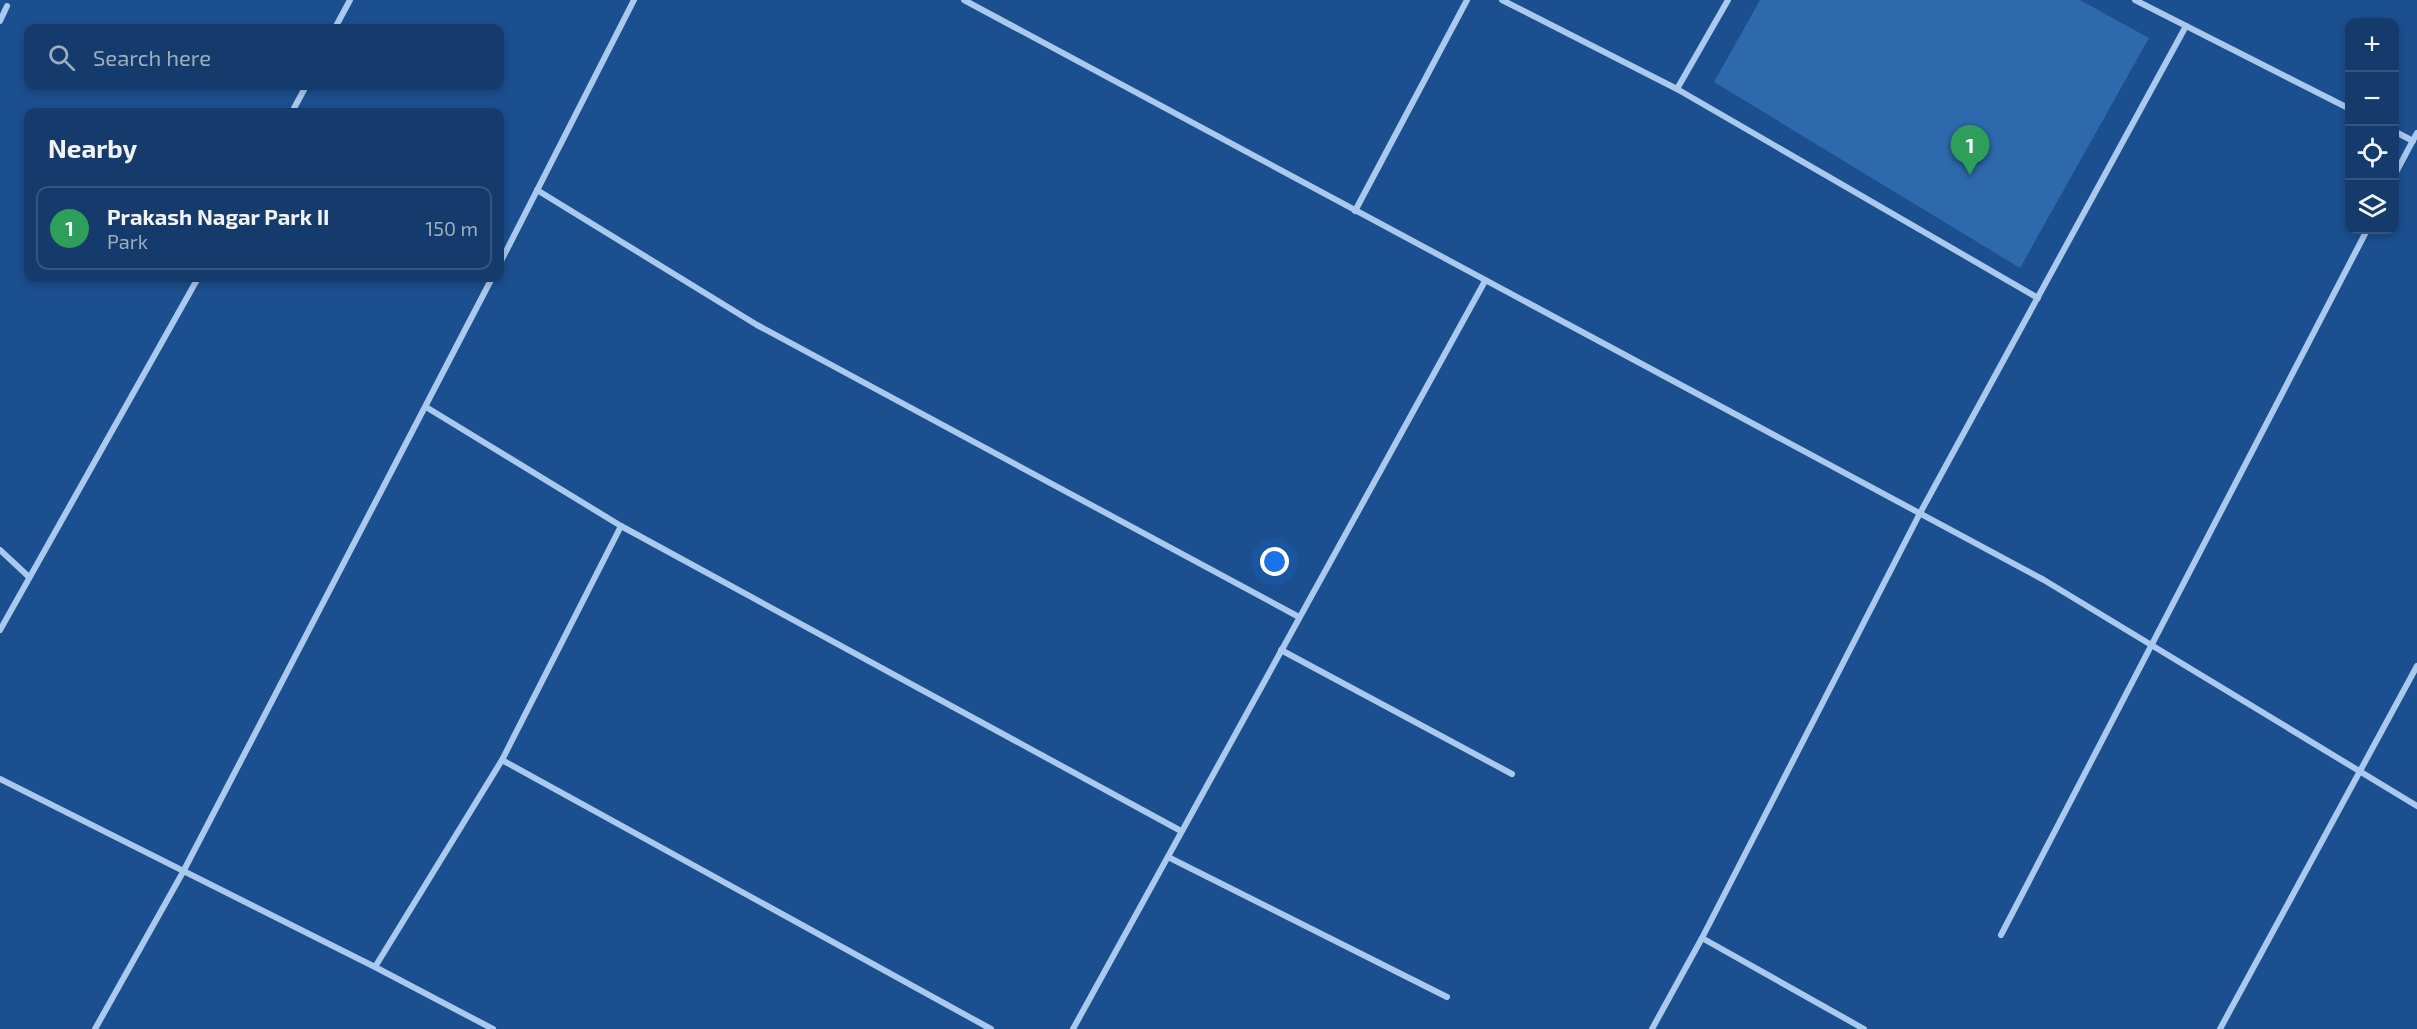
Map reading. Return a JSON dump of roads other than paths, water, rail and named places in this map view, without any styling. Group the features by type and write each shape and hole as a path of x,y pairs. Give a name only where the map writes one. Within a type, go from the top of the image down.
{"street":[{"path":"337,24 350,0"},
{"path":"504,255 634,0"},
{"path":"964,0 1919,515 2044,580 2417,806"},
{"path":"1355,211 1467,0"},
{"path":"1502,0 1677,90 2038,298"},
{"path":"1677,90 1728,0"},
{"path":"2135,0 2345,107"},
{"path":"0,21 7,6"},
{"path":"1652,1029 1702,938 1919,515 2186,26"},
{"path":"294,108 304,90"},
{"path":"2399,167 2417,133"},
{"path":"2399,134 2413,141"},
{"path":"537,190 757,325 1299,617"},
{"path":"2001,935 2365,234"},
{"path":"1073,1029 1485,281"},
{"path":"0,630 196,282"},
{"path":"95,1029 183,872 490,282"},
{"path":"426,407 621,526 1181,831"},
{"path":"375,967 502,760 621,526"},
{"path":"0,550 29,577"},
{"path":"1281,650 1512,774"},
{"path":"2220,1029 2417,666"},
{"path":"502,760 991,1029"},
{"path":"0,779 375,967 493,1029"},
{"path":"1168,857 1447,997"},
{"path":"1702,938 1864,1029"}],"place":[{"name":"Prakash Nagar Park II","path":"1970,175"}]}
